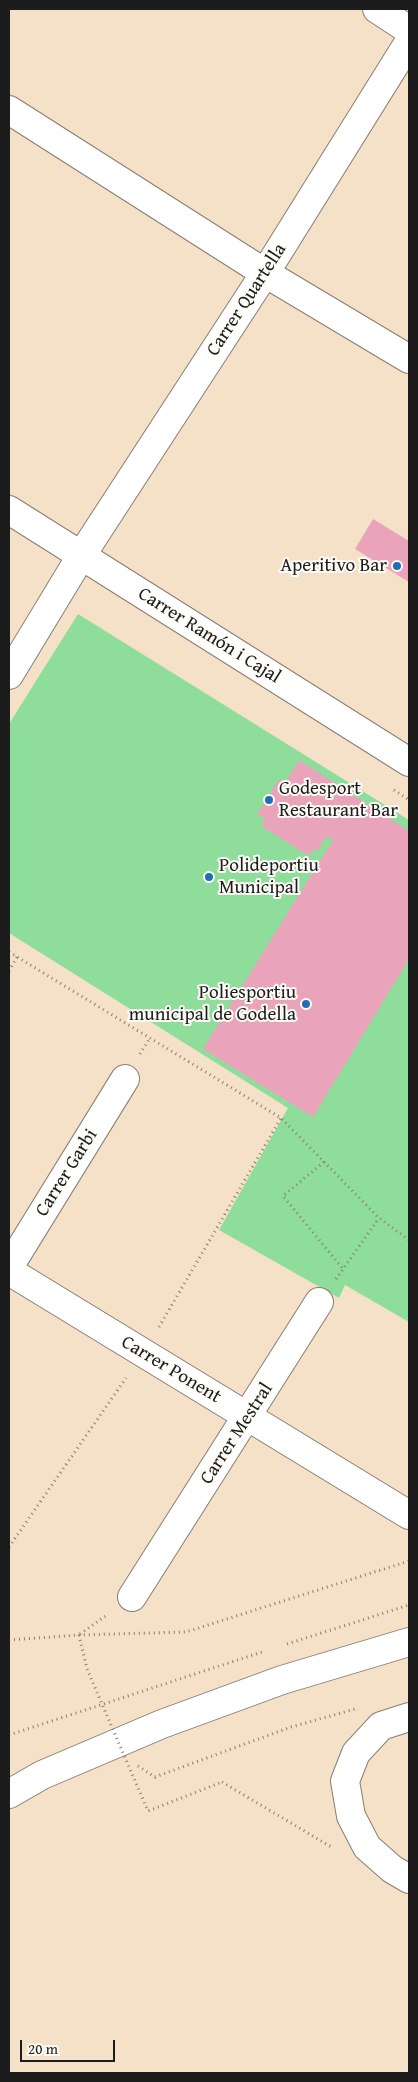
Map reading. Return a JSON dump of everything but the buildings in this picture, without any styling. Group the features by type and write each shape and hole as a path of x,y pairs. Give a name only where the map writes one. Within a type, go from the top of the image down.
{"street":[{"path":"377,9 409,30"},
{"name":"Carrer Quartella","path":"9,675 81,556 265,273 409,42"},
{"path":"9,110 265,273 409,359"},
{"name":"Carrer Ramón i Cajal","path":"9,510 409,762"},
{"name":"Carrer Garbi","path":"9,1267 125,1079"},
{"name":"Carrer Ponent","path":"9,1271 409,1516"},
{"name":"Carrer Mestral","path":"132,1597 320,1302"},
{"path":"9,1794 42,1776 162,1724 282,1680 409,1642"},
{"path":"409,1717 381,1726 356,1752 345,1781 351,1816 367,1847 392,1869 409,1879"}],"path":[{"path":"9,952 281,1118 378,1218 409,1240"},
{"path":"9,971 18,957"},
{"path":"324,1162 283,1196 343,1270"},
{"path":"320,1302 378,1218"},
{"path":"9,1640 79,1635 186,1632 409,1561"},
{"path":"79,1635 132,1597"},
{"path":"279,1647 409,1605"},
{"path":"79,1635 87,1669 148,1811 222,1782 346,1856 367,1847"},
{"path":"9,1735 270,1650"},
{"path":"125,1766 134,1763 155,1776 291,1727 364,1706"}],"green space":[{"name":"Polideportiu Municipal","path":"78,614 409,820 409,1322 345,1285 339,1298 219,1230 288,1108 9,933 9,724"}],"place":[{"name":"Aperitivo Bar","path":"397,566"},
{"name":"Godesport Restaurant Bar","path":"269,800"},
{"name":"Polideportiu Municipal","path":"209,877"},
{"name":"Poliesportiu municipal de Godella","path":"306,1004"}]}
